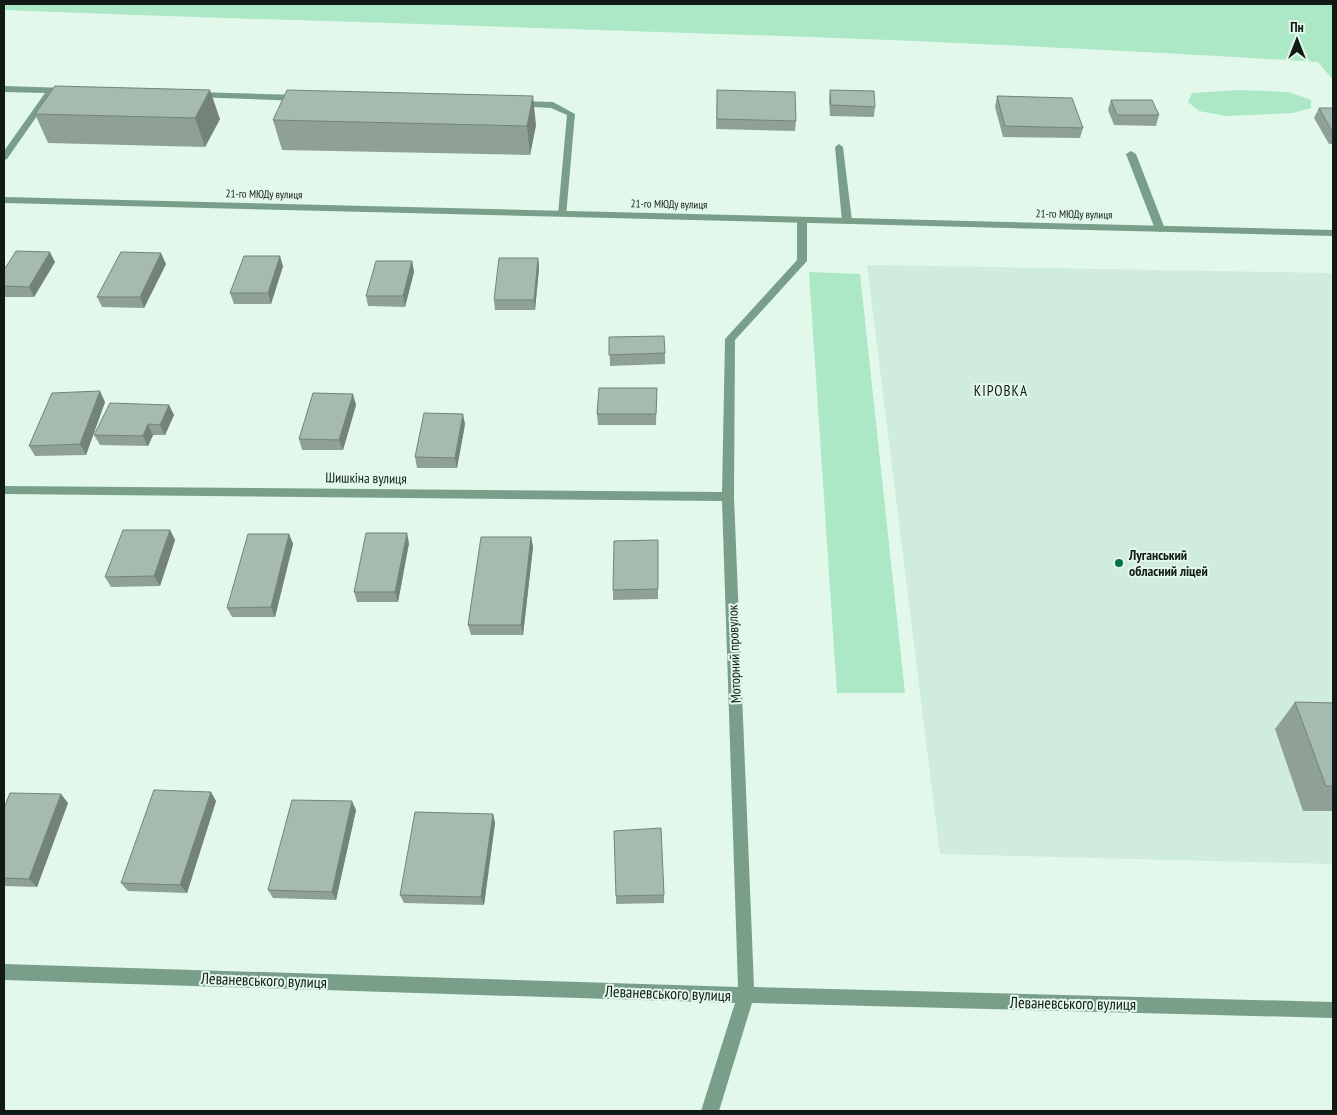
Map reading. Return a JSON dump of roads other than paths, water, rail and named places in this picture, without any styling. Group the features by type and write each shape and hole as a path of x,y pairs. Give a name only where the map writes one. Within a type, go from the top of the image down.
{"street":[{"path":"4,89 81,91"},
{"path":"4,157 51,90"},
{"path":"189,94 307,98"},
{"path":"504,104 553,105 571,114 563,214"},
{"path":"839,147 847,221"},
{"path":"1131,154 1160,229"},
{"name":"21-го МЮДу вулиця","path":"4,200 1333,233"},
{"name":"Моторний провулок","path":"710,1111 746,995 728,497 730,339 802,261 802,220"},
{"name":"Шишкіна вулиця","path":"4,490 728,497"},
{"name":"Леваневського вулиця","path":"4,972 746,995 1333,1010"}],"place":[{"name":"Луганський обласний ліцей","path":"1119,563"}],"district":[{"name":"КІРОВКА","path":"1001,390"}]}
